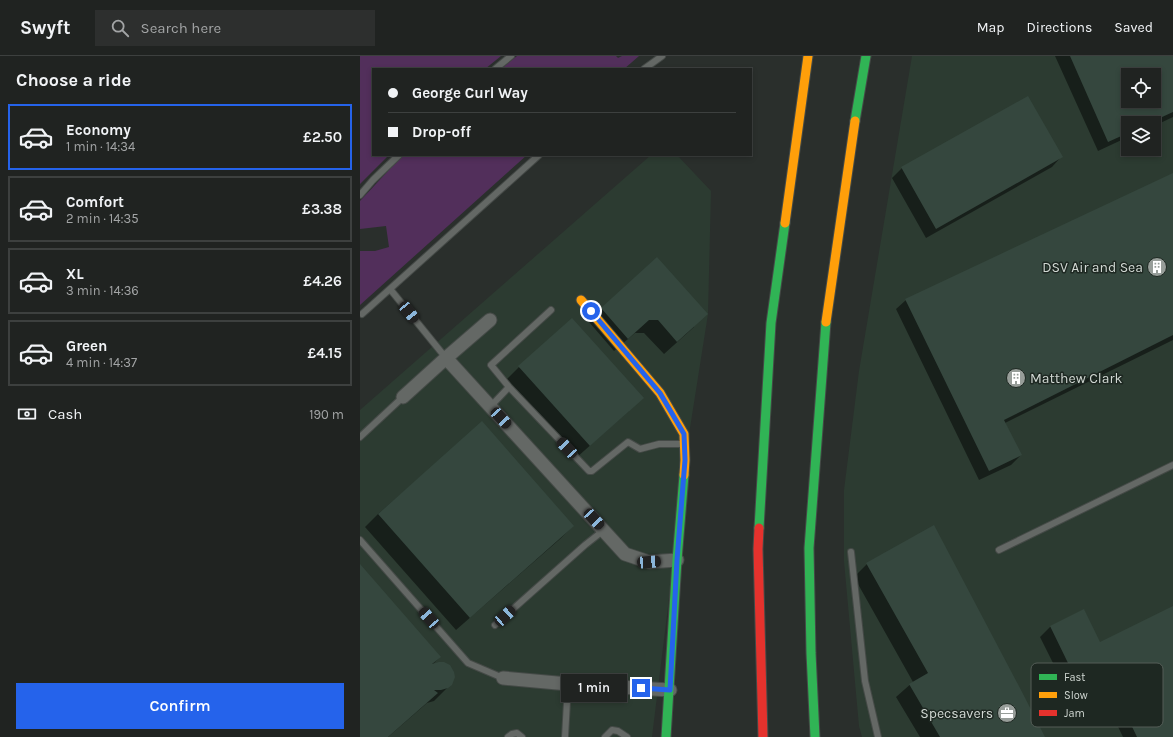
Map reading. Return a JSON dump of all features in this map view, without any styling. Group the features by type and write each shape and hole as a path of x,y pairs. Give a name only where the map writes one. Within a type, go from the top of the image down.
{"main road":[{"path":"763,737 758,550 771,323 808,56"},
{"path":"815,737 808,548 826,324 851,144 866,56"},
{"path":"581,300 660,393 684,434 685,460 666,737"}],"street":[{"path":"403,397 490,320"},
{"path":"446,358 625,554 649,562 677,560"},
{"path":"503,678 568,684 670,690"}],"lane":[{"path":"496,68 511,56"},
{"path":"645,68 662,56"},
{"path":"360,195 398,156"},
{"path":"362,314 538,156"},
{"path":"390,289 446,358"},
{"path":"551,310 491,365 509,387 588,471 592,471 628,442 640,449 659,444 684,444"},
{"path":"490,407 509,387"},
{"path":"360,437 403,397"},
{"path":"999,550 1173,464"},
{"path":"495,625 604,530"},
{"path":"360,540 468,663 503,678"},
{"path":"851,552 865,681 878,737"},
{"path":"565,737 568,684"},
{"path":"605,737 612,730 618,731 627,737"},
{"path":"508,737 512,734 518,733 522,737"}],"shaded area":[{"path":"360,56 501,56 486,68 372,68 372,156 388,156 360,184"},
{"path":"517,56 616,56 618,58 622,56 639,56 625,68 502,68"},
{"path":"912,56 1173,56 1173,737 862,737 859,726 844,561 844,490 859,371"},
{"path":"402,156 526,156 360,305 360,251 375,251 389,247 386,226 360,229 360,201"},
{"path":"650,156 678,156 711,191 708,314 690,428 652,737 360,737 360,410"}],"building":[{"path":"1070,56 1173,56 1173,112 1161,118 1161,116 1121,116 1121,136 1108,142"},
{"path":"1028,96 1063,157 936,229 901,167"},
{"name":"Matthew Clark","path":"1173,173 1173,335 1004,420 1022,455 989,471 905,299"},
{"path":"657,257 708,314 677,342 658,320 649,320 628,339 601,308"},
{"path":"572,318 644,398 590,446 518,366"},
{"path":"482,421 574,526 470,618 378,514"},
{"path":"934,525 1031,710 1031,727 1040,727 1045,737 940,737 909,684 928,673 866,563"},
{"path":"360,564 441,657 432,664 444,662 450,665 455,677 452,685 448,688 434,690 438,693 388,737 360,737"},
{"path":"1173,606 1173,737 1137,737 1132,727 1163,727 1163,663 1068,663 1050,626 1084,609 1100,642"}],"traffic: fast":[{"path":"855,121 866,56"},
{"path":"759,528 771,323 785,223"},
{"path":"815,737 811,653 809,548 826,322"},
{"path":"666,737 684,475"}],"traffic: slow":[{"path":"785,223 808,56"},
{"path":"826,322 855,121"},
{"path":"581,300 660,393 684,434 684,475"}],"traffic: jam":[{"path":"759,528 758,549 763,737"}],"place":[{"name":"DSV Air and Sea","path":"1157,267"},
{"name":"Matthew Clark","path":"1016,378"},
{"name":"Specsavers","path":"1007,713"}],"route":[{"path":"591,311 660,393 684,434 685,460 677,560 670,690 641,688"}]}
